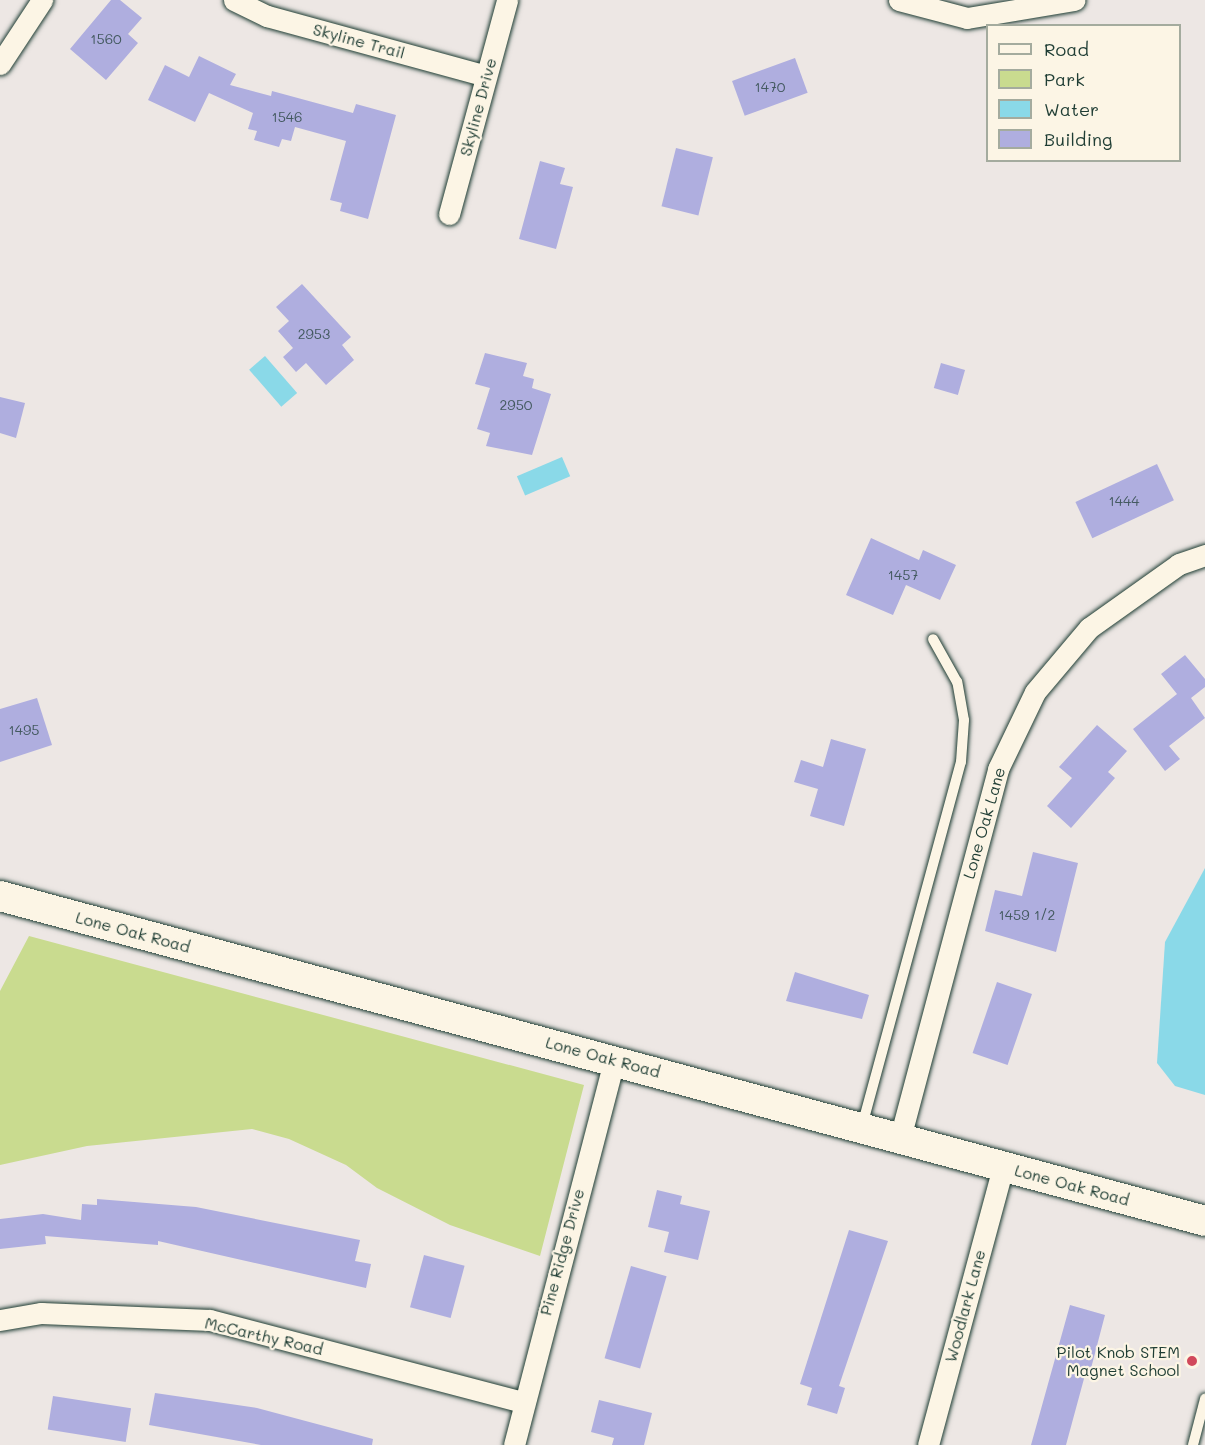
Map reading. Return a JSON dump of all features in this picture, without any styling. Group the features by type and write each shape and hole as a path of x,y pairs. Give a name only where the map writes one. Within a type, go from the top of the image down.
{"main road":[{"name":"Lone Oak Road","path":"0,896 1205,1221"}],"street":[{"path":"0,64 42,0"},
{"name":"Skyline Trail","path":"234,0 267,16 486,76"},
{"name":"Skyline Drive","path":"449,214 507,0"},
{"path":"899,0 966,18 1075,0"},
{"name":"Lone Oak Lane","path":"900,1138 998,769 1035,692 1089,628 1179,564 1205,555"},
{"name":"Pine Ridge Drive","path":"514,1445 522,1401 614,1060"},
{"name":"Woodlark Lane","path":"928,1445 1003,1167"},
{"name":"McCarthy Road","path":"0,1320 41,1313 210,1320 522,1401"}],"lane":[{"path":"861,1128 961,762 964,720 957,682 933,639"},
{"path":"1193,1445 1205,1399"}],"green space":[{"path":"29,936 584,1085 540,1256 450,1225 377,1188 346,1165 289,1139 252,1129 87,1146 0,1165 0,991"}],"water":[{"path":"265,356 297,393 281,407 249,370"},
{"path":"562,457 570,476 525,495 517,476"},
{"path":"1205,868 1205,1095 1175,1086 1157,1063 1165,942"}],"building":[{"path":"111,0 120,0 142,18 128,34 138,43 106,80 70,49"},
{"path":"199,56 236,74 230,85 271,96 272,91 353,113 356,104 396,115 368,219 340,211 342,203 330,200 346,141 295,127 291,141 282,139 279,147 254,140 257,131 248,129 253,113 209,93 195,122 148,100 165,65 189,77"},
{"path":"795,58 808,93 745,116 732,81"},
{"path":"676,148 713,157 698,215 661,206"},
{"path":"540,161 565,168 560,184 573,187 556,249 519,239"},
{"path":"302,284 351,337 342,345 354,360 326,385 306,363 296,372 283,357 293,348 278,331 289,321 276,307"},
{"path":"485,353 527,363 523,376 534,379 532,388 551,394 532,455 486,446 490,433 477,429 490,388 475,384"},
{"path":"941,363 965,370 958,395 934,388"},
{"path":"0,397 25,403 16,438 0,433"},
{"path":"1157,464 1174,500 1092,538 1075,502"},
{"path":"871,538 919,560 923,550 956,565 940,600 906,585 893,615 846,595"},
{"path":"1185,655 1205,679 1205,687 1191,698 1205,718 1169,746 1180,759 1165,771 1133,729 1177,694 1161,674"},
{"path":"37,698 52,745 0,762 0,709"},
{"path":"1097,725 1127,751 1108,772 1115,778 1071,828 1047,806 1072,778 1059,767"},
{"path":"831,739 866,749 844,826 810,816 818,789 794,782 801,760 823,767"},
{"path":"1033,852 1078,863 1056,952 985,931 995,890 1022,896"},
{"path":"795,972 869,995 862,1019 786,1001"},
{"path":"997,982 1032,994 1008,1065 973,1053"},
{"path":"657,1190 682,1196 680,1204 710,1211 698,1260 664,1252 669,1232 648,1227"},
{"path":"97,1199 196,1207 360,1240 355,1261 371,1264 366,1288 158,1241 158,1245 45,1236 46,1244 0,1249 0,1219 43,1214 81,1220 82,1204 97,1205"},
{"path":"849,1230 888,1241 839,1386 845,1388 837,1414 807,1405 812,1388 800,1384"},
{"path":"424,1255 465,1266 451,1318 410,1307"},
{"path":"631,1266 667,1276 640,1368 605,1358"},
{"path":"1070,1305 1105,1315 1089,1376 1085,1375 1066,1445 1031,1445"},
{"path":"155,1393 257,1408 373,1439 372,1445 261,1445 149,1425"},
{"path":"53,1396 131,1408 126,1442 48,1430"},
{"path":"599,1400 652,1413 644,1445 612,1445 614,1438 591,1432"}],"place":[{"name":"Pilot Knob STEM Magnet School","path":"1192,1361"}]}
